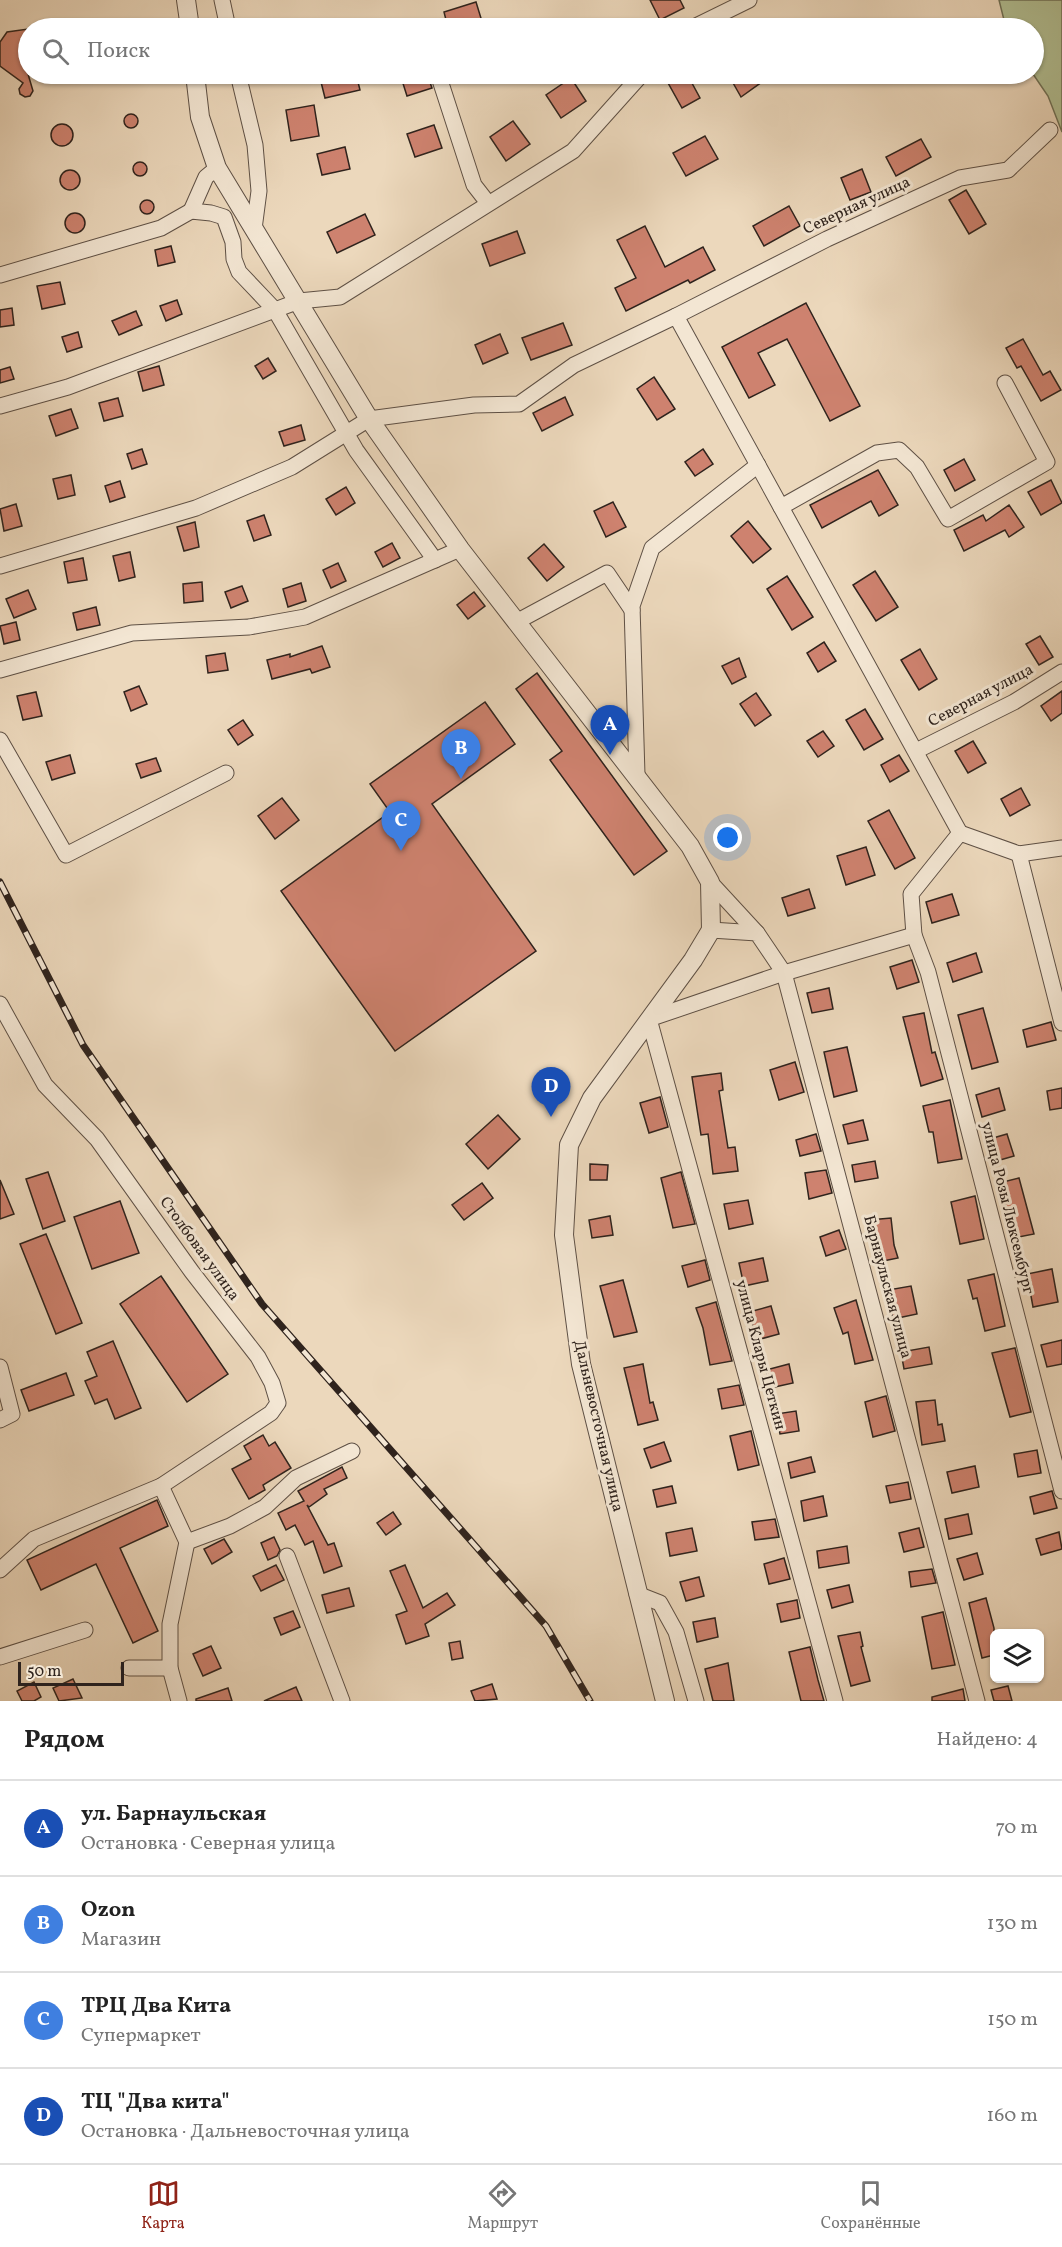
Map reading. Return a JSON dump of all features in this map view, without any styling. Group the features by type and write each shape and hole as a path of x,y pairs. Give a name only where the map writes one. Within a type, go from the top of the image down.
{"street":[{"path":"186,0 189,18"},
{"path":"222,0 226,18"},
{"path":"712,18 749,0"},
{"path":"196,84 200,117 217,168 369,419 460,549 690,846 710,882 711,930 693,960 649,1018"},
{"path":"240,84 255,145 259,191 254,229"},
{"path":"441,84 474,185 488,203"},
{"path":"0,406 68,387 299,302 340,297 573,151 633,84"},
{"name":"Северная улица","path":"369,419 474,405 519,404 574,365 826,239 960,178 1008,170 1050,130"},
{"path":"0,275 161,228 190,211 206,177 217,168"},
{"path":"190,211 224,217 233,242 234,259 239,272 275,310 348,432 356,450 435,560"},
{"path":"676,316 960,833 1019,854 1062,848"},
{"path":"781,507 876,453 899,450 917,467 948,519 1047,462 1005,383"},
{"path":"0,566 196,508 292,467 369,419"},
{"path":"637,775 632,610 652,548 758,465"},
{"path":"0,670 132,633 249,627 305,617 460,549"},
{"path":"518,621 607,573 632,610"},
{"name":"Северная улица","path":"916,751 1014,702 1062,672"},
{"path":"0,740 66,855 226,773"},
{"name":"улица Розы Люксембург","path":"960,833 912,894 914,935 928,972 1062,1491"},
{"path":"1019,854 1062,1023"},
{"name":"Барнаульская улица","path":"710,882 757,933 784,973 977,1701"},
{"path":"711,930 757,933"},
{"path":"649,1018 784,973 914,935"},
{"name":"Столбовая улица","path":"0,1004 45,1085 97,1139 192,1272 258,1357 276,1392 278,1403 271,1413 161,1486 34,1539 0,1570"},
{"name":"Дальневосточная улица","path":"649,1018 592,1098 569,1145 564,1235 581,1364 665,1701"},
{"name":"улица Клары Цеткин","path":"649,1018 835,1701"},
{"path":"0,1367 12,1414 0,1420"},
{"path":"187,1542 230,1526 265,1507 296,1478 352,1451"},
{"path":"161,1486 187,1542 170,1624 170,1668 179,1701"},
{"path":"287,1556 342,1701"},
{"path":"637,1594 660,1603 671,1622 696,1701"},
{"path":"0,1657 85,1630"},
{"path":"129,1668 170,1668"}],"green space":[{"path":"999,0 1062,0 1062,132 1048,96 1040,84 1044,84 1044,18 1004,18"}],"building":[{"path":"650,0 680,0 684,8 664,18 659,18"},
{"path":"476,2 481,18 446,18 444,12"},
{"path":"18,30 18,79 0,66 0,42 7,32"},
{"path":"22,84 31,84 33,91 30,96 25,97 20,94 19,89"},
{"path":"322,84 358,84 360,90 325,98"},
{"path":"403,84 431,84 432,88 407,96"},
{"path":"562,84 575,84 586,101 561,118 546,95"},
{"path":"669,84 692,84 700,98 682,108"},
{"path":"734,84 759,84 741,97"},
{"path":"314,105 319,136 291,141 286,110"},
{"path":"131,114 136,116 138,121 136,126 131,128 126,126 124,121 126,116"},
{"path":"513,121 530,144 506,161 490,137"},
{"path":"62,124 72,131 73,135 66,145 62,146 52,139 51,135 58,125"},
{"path":"434,125 442,148 415,157 407,134"},
{"path":"705,136 718,159 686,176 673,153"},
{"path":"921,139 931,157 896,176 886,157"},
{"path":"345,147 350,169 322,175 317,154"},
{"path":"140,162 145,164 147,169 145,174 140,176 135,174 133,169 135,164"},
{"path":"862,169 871,192 850,200 841,178"},
{"path":"66,170 74,170 80,176 80,184 74,190 66,190 60,184 60,176"},
{"path":"966,190 986,224 969,234 949,200"},
{"path":"147,200 152,202 154,207 152,212 147,214 142,212 140,207 142,202"},
{"path":"789,206 800,226 764,246 753,226"},
{"path":"71,213 79,213 85,219 85,227 79,233 71,233 65,227 65,219"},
{"path":"365,214 375,235 337,253 327,232"},
{"path":"645,226 665,267 703,247 715,270 690,283 688,280 626,311 615,288 636,278 617,240"},
{"path":"517,231 525,253 490,266 482,244"},
{"path":"171,246 175,262 158,266 155,250"},
{"path":"60,282 65,304 42,309 37,286"},
{"path":"177,300 182,314 166,321 160,306"},
{"path":"806,303 860,406 830,421 787,339 758,353 775,385 749,398 722,347"},
{"path":"12,308 14,325 0,327 0,310"},
{"path":"136,311 142,325 119,335 112,321"},
{"path":"563,323 572,345 531,360 522,338"},
{"path":"78,332 82,347 67,352 62,337"},
{"path":"500,334 508,353 483,364 475,345"},
{"path":"1023,339 1043,375 1050,371 1061,390 1041,401 1021,366 1017,368 1006,348"},
{"path":"268,358 276,371 263,379 255,366"},
{"path":"159,366 164,385 143,391 138,372"},
{"path":"10,367 14,379 0,383 0,370"},
{"path":"654,377 675,409 657,420 637,389"},
{"path":"565,397 573,415 542,431 533,413"},
{"path":"118,398 123,416 104,421 99,403"},
{"path":"71,409 78,428 56,436 49,416"},
{"path":"301,425 305,440 284,446 279,432"},
{"path":"142,449 147,464 132,469 127,454"},
{"path":"703,449 713,464 695,476 685,462"},
{"path":"964,459 975,480 955,491 944,470"},
{"path":"878,470 898,505 879,516 871,501 822,528 810,505"},
{"path":"71,475 75,495 58,499 53,479"},
{"path":"1051,480 1062,503 1041,515 1028,492"},
{"path":"120,481 125,497 110,502 105,486"},
{"path":"346,487 355,503 336,515 326,499"},
{"path":"613,502 626,527 606,537 594,511"},
{"path":"16,504 22,526 4,531 0,509"},
{"path":"1009,505 1024,527 1009,537 1005,530 964,551 954,530 983,515 986,521"},
{"path":"264,515 271,535 254,541 247,521"},
{"path":"748,521 771,549 753,563 731,536"},
{"path":"195,522 199,547 184,551 177,527"},
{"path":"392,543 400,558 383,567 375,552"},
{"path":"544,544 564,567 547,581 528,558"},
{"path":"130,552 135,577 119,581 113,556"},
{"path":"83,558 87,580 68,583 64,562"},
{"path":"338,563 346,581 331,588 323,570"},
{"path":"875,571 898,607 876,621 853,585"},
{"path":"787,576 813,617 792,630 767,589"},
{"path":"202,582 203,601 184,603 183,584"},
{"path":"301,583 306,601 288,607 283,589"},
{"path":"242,586 248,601 231,608 225,592"},
{"path":"28,590 36,609 14,618 6,599"},
{"path":"474,592 485,606 468,619 457,605"},
{"path":"96,607 100,625 77,630 73,613"},
{"path":"16,622 20,640 4,644 0,626"},
{"path":"1040,636 1053,657 1039,665 1026,644"},
{"path":"824,642 836,661 818,672 807,653"},
{"path":"322,646 330,667 312,673 310,669 272,679 267,660 290,654 290,657"},
{"path":"920,649 937,679 919,690 901,660"},
{"path":"225,653 228,670 208,673 206,656"},
{"path":"739,658 746,677 732,684 722,666"},
{"path":"537,673 667,851 634,875 550,760 562,751 516,689"},
{"path":"139,686 147,704 131,711 124,692"},
{"path":"1062,691 1062,713 1051,721 1041,706"},
{"path":"36,692 42,716 23,720 17,696"},
{"path":"756,693 771,715 755,726 740,704"},
{"path":"485,702 515,744 432,804 536,951 395,1051 281,891 390,812 370,784"},
{"path":"865,709 883,739 864,750 846,720"},
{"path":"243,720 253,735 238,745 228,730"},
{"path":"823,731 834,746 818,757 807,741"},
{"path":"973,741 986,763 968,773 955,751"},
{"path":"70,755 75,773 52,780 46,762"},
{"path":"899,755 909,771 890,782 881,765"},
{"path":"156,758 161,771 141,778 136,764"},
{"path":"1021,788 1030,805 1010,816 1001,799"},
{"path":"282,798 299,820 275,839 258,816"},
{"path":"889,810 915,858 895,869 868,821"},
{"path":"866,847 875,875 846,885 837,856"},
{"path":"809,889 815,908 788,916 782,898"},
{"path":"952,894 959,915 932,923 926,902"},
{"path":"976,953 982,972 953,982 947,963"},
{"path":"912,960 919,982 897,989 890,967"},
{"path":"829,988 833,1009 812,1013 807,993"},
{"path":"983,1008 998,1062 972,1069 958,1015"},
{"path":"924,1013 932,1053 935,1052 943,1079 921,1086 903,1017"},
{"path":"1051,1022 1056,1040 1027,1047 1023,1030"},
{"path":"847,1047 857,1091 834,1097 824,1052"},
{"path":"795,1062 804,1092 779,1100 770,1070"},
{"path":"721,1073 723,1090 719,1091 728,1148 735,1147 738,1171 713,1174 708,1134 701,1135 692,1077"},
{"path":"999,1088 1005,1110 982,1117 976,1095"},
{"path":"1062,1088 1062,1108 1050,1110 1047,1091"},
{"path":"660,1097 668,1127 649,1133 640,1103"},
{"path":"950,1100 962,1159 938,1163 933,1132 929,1132 923,1106"},
{"path":"498,1115 520,1139 488,1169 466,1144"},
{"path":"863,1120 868,1140 848,1144 843,1125"},
{"path":"816,1134 821,1151 800,1156 796,1140"},
{"path":"1007,1134 1014,1156 993,1162 986,1140"},
{"path":"875,1161 878,1178 855,1182 852,1165"},
{"path":"590,1164 608,1165 607,1180 590,1180"},
{"path":"826,1170 832,1193 809,1199 805,1173"},
{"path":"48,1172 65,1221 43,1229 26,1179"},
{"path":"681,1172 695,1224 673,1228 661,1178"},
{"path":"1019,1178 1034,1234 1014,1238 999,1183"},
{"path":"0,1180 14,1214 0,1219"},
{"path":"482,1183 493,1198 464,1220 452,1205"},
{"path":"975,1196 984,1239 960,1244 951,1202"},
{"path":"748,1200 753,1224 729,1229 724,1204"},
{"path":"120,1201 139,1253 92,1269 74,1217"},
{"path":"610,1216 613,1235 592,1238 589,1220"},
{"path":"891,1218 898,1258 878,1262 873,1238 871,1238 869,1220"},
{"path":"839,1230 846,1249 826,1256 820,1237"},
{"path":"46,1234 82,1323 56,1334 20,1244"},
{"path":"763,1258 768,1281 744,1286 739,1263"},
{"path":"705,1260 710,1280 688,1287 682,1266"},
{"path":"1052,1269 1058,1302 1033,1307 1027,1274"},
{"path":"994,1274 1005,1326 985,1331 977,1298 973,1299 968,1280"},
{"path":"161,1276 228,1374 187,1402 120,1304"},
{"path":"623,1280 637,1332 614,1337 600,1286"},
{"path":"911,1286 917,1314 893,1319 888,1290"},
{"path":"856,1300 873,1360 855,1364 848,1332 843,1334 834,1308"},
{"path":"716,1302 732,1361 710,1365 703,1328 696,1308"},
{"path":"771,1306 779,1334 757,1340 749,1312"},
{"path":"1062,1340 1062,1364 1047,1367 1041,1345"},
{"path":"113,1341 141,1408 115,1419 107,1399 95,1404 85,1381 97,1376 87,1352"},
{"path":"929,1347 932,1364 904,1369 901,1352"},
{"path":"1015,1348 1031,1412 1010,1417 992,1353"},
{"path":"643,1364 650,1403 653,1402 658,1420 638,1425 624,1368"},
{"path":"789,1364 793,1383 770,1388 766,1370"},
{"path":"66,1373 74,1395 29,1411 21,1390"},
{"path":"739,1385 744,1405 722,1409 718,1389"},
{"path":"886,1396 895,1431 873,1437 865,1402"},
{"path":"935,1400 938,1425 942,1424 945,1441 922,1445 916,1402"},
{"path":"796,1411 799,1431 780,1434 776,1414"},
{"path":"751,1431 759,1465 738,1470 730,1436"},
{"path":"263,1435 269,1446 275,1442 291,1468 263,1485 265,1490 249,1499 232,1469 251,1459 244,1446"},
{"path":"664,1442 671,1461 651,1468 644,1449"},
{"path":"1037,1450 1041,1473 1018,1477 1014,1454"},
{"path":"811,1457 815,1472 791,1478 788,1463"},
{"path":"975,1466 979,1487 952,1493 947,1472"},
{"path":"342,1467 347,1478 324,1489 327,1494 309,1507 307,1505 328,1545 334,1543 342,1566 324,1573 313,1541 305,1545 295,1525 286,1530 278,1513 304,1501 298,1491"},
{"path":"908,1482 911,1499 890,1503 886,1486"},
{"path":"672,1486 676,1503 657,1507 653,1490"},
{"path":"1052,1491 1057,1508 1034,1514 1030,1497"},
{"path":"823,1496 827,1516 804,1521 801,1501"},
{"path":"157,1500 168,1526 120,1548 158,1631 133,1643 96,1564 41,1590 27,1560"},
{"path":"393,1512 401,1524 386,1535 377,1523"},
{"path":"968,1514 972,1534 949,1539 945,1519"},
{"path":"775,1519 779,1537 755,1540 752,1522"},
{"path":"692,1528 697,1551 670,1556 666,1533"},
{"path":"919,1528 924,1547 904,1552 899,1533"},
{"path":"1059,1532 1062,1549 1041,1555 1036,1539"},
{"path":"274,1537 280,1550 277,1556 268,1560 261,1543"},
{"path":"224,1539 232,1552 212,1564 204,1549"},
{"path":"847,1546 849,1563 819,1568 817,1551"},
{"path":"977,1553 983,1574 964,1580 957,1559"},
{"path":"784,1558 790,1579 769,1584 764,1564"},
{"path":"276,1565 284,1580 261,1591 253,1576"},
{"path":"405,1565 423,1608 447,1593 455,1605 425,1624 429,1636 406,1644 396,1615 407,1611 390,1571"},
{"path":"932,1569 936,1583 911,1587 909,1572"},
{"path":"699,1577 704,1596 686,1601 680,1582"},
{"path":"849,1585 853,1602 832,1608 827,1590"},
{"path":"349,1588 354,1606 327,1613 322,1595"},
{"path":"986,1598 994,1628 990,1629 990,1656 982,1658 969,1603"},
{"path":"797,1600 800,1618 781,1622 777,1604"},
{"path":"293,1611 300,1627 281,1635 274,1618"},
{"path":"943,1612 955,1665 932,1669 922,1617"},
{"path":"715,1618 718,1637 697,1642 693,1622"},
{"path":"860,1632 863,1646 861,1647 870,1681 851,1686 838,1636"},
{"path":"460,1641 463,1658 452,1660 449,1643"},
{"path":"211,1646 221,1668 203,1676 193,1654"},
{"path":"810,1647 824,1701 801,1701 789,1652"},
{"path":"728,1663 734,1701 713,1701 705,1669"},
{"path":"73,1679 82,1698 59,1701 53,1688"},
{"path":"34,1682 41,1697 34,1701 22,1701 17,1691"},
{"path":"492,1684 497,1699 475,1701 471,1691"},
{"path":"1008,1686 1012,1701 994,1701 991,1690"},
{"path":"296,1687 302,1701 264,1701"},
{"path":"228,1688 232,1701 196,1701 196,1699"},
{"path":"963,1689 965,1701 932,1701 932,1697"}],"railway":[{"path":"0,882 83,1045 262,1304 546,1626 590,1701"}],"place":[{"name":"ул. Барнаульская","path":"610,755"},
{"name":"Ozon","path":"461,779"},
{"name":"ТРЦ Два Кита","path":"401,851"},
{"name":"ТЦ \"Два кита\"","path":"551,1117"}]}
